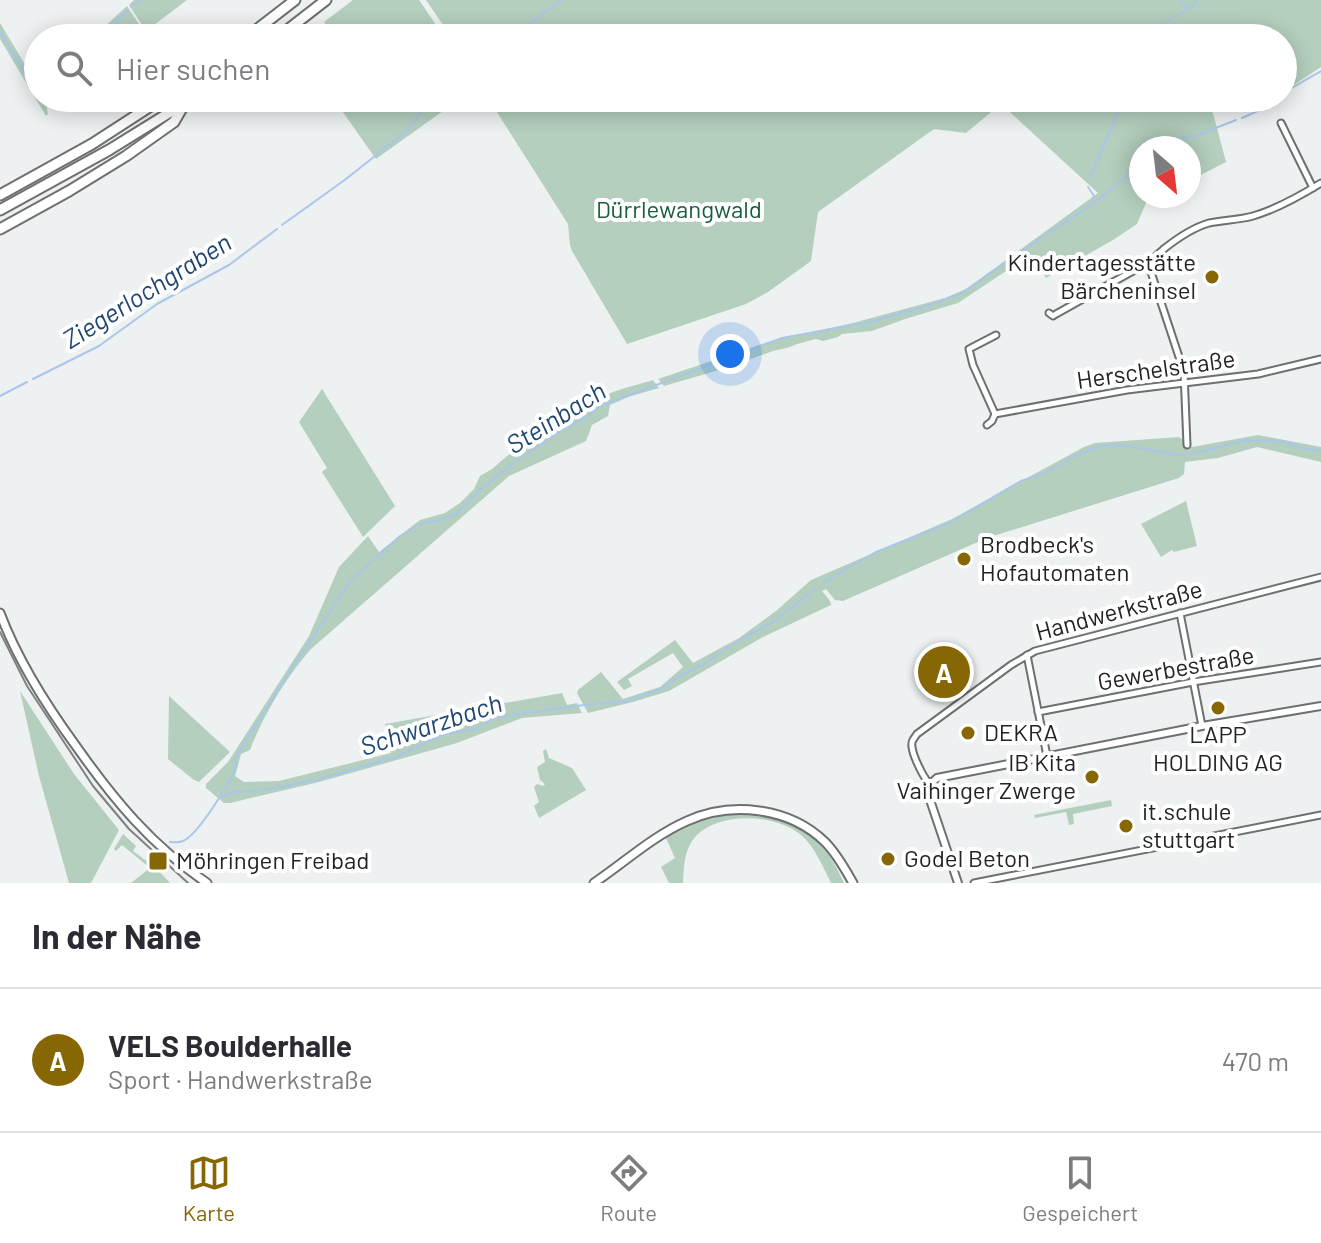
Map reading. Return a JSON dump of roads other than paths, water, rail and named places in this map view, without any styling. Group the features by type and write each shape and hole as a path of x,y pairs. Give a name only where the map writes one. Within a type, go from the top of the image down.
{"highway":[{"path":"264,24 295,0"},
{"path":"295,24 326,0"},
{"path":"0,195 92,144 141,112"},
{"path":"0,210 171,112"},
{"path":"0,229 126,156 174,122 181,112"}],"main road":[{"path":"0,613 34,684 109,793 152,839 207,883"},
{"path":"594,883 657,837 688,821 714,812 742,809 767,812 791,820 818,835 835,853 853,883"}],"street":[{"path":"1281,123 1313,188"},
{"path":"1187,445 1185,382 1149,266 1152,259 1177,238 1195,228 1253,216 1321,183"},
{"path":"1049,313 1053,316 1133,271 1149,266"},
{"path":"987,425 995,414 969,349 996,335"},
{"name":"Herschelstraße","path":"995,414 1127,390 1258,374 1321,359"},
{"name":"Handwerkstraße","path":"958,883 930,803 929,783 923,776 912,747 913,739 999,674 1035,651 1321,577"},
{"path":"1180,613 1202,726"},
{"path":"1027,655 1047,756"},
{"name":"Gewerbestraße","path":"1038,712 1193,682 1321,662"},
{"path":"929,783 943,775 1321,706"},
{"path":"974,883 1321,815"}],"waterway":[{"path":"131,7 140,0"},
{"name":"Ziegerlochgraben","path":"529,24 562,0"},
{"path":"1181,0 1188,9"},
{"name":"Steinbach","path":"1164,24 1197,0"},
{"path":"112,24 128,10"},
{"path":"0,32 24,72"},
{"name":"Steinbach","path":"1297,85 1321,71"},
{"name":"Ziegerlochgraben","path":"282,225 404,133 422,112"},
{"name":"Steinbach","path":"1090,177 1118,112"},
{"name":"Steinbach","path":"1242,118 1255,112"},
{"name":"Steinbach","path":"1193,136 1236,120"},
{"name":"Steinbach","path":"170,842 183,841 206,818 234,772 237,764 234,760 349,583 400,536 421,524 457,513 519,459 600,406 782,338 870,322 962,293 1097,201 1129,174"},
{"name":"Steinbach","path":"1088,187 1096,199"},
{"name":"Ziegerlochgraben","path":"33,379 99,346 157,304 229,265 277,229"},
{"name":"Ziegerlochgraben","path":"0,396 27,382"},
{"name":"Schwarzbach","path":"824,582 876,552 949,523 1021,481 1045,473 1095,448 1128,446 1178,455 1247,440 1285,442 1321,451"},
{"name":"Schwarzbach","path":"221,797 233,792 264,790 320,779 398,756 445,734 476,729 497,717 628,701 662,688 706,663 773,622 816,588"}],"tram line":[{"path":"0,632 27,686 93,786 129,829 188,883"}],"place":[{"name":"Kindertagesstätte Bärcheninsel","path":"1212,277"},
{"name":"Brodbeck's Hofautomaten","path":"964,559"},
{"name":"VELS Boulderhalle","path":"944,672"},
{"name":"LAPP HOLDING AG","path":"1218,708"},
{"name":"DEKRA","path":"968,733"},
{"name":"IB Kita Vaihinger Zwerge","path":"1092,777"},
{"name":"it.schule stuttgart","path":"1126,826"},
{"name":"Godel Beton","path":"888,859"},
{"name":"Möhringen Freibad","path":"158,861"}],"park label":[{"name":"Dürrlewangwald","path":"679,210"}]}
